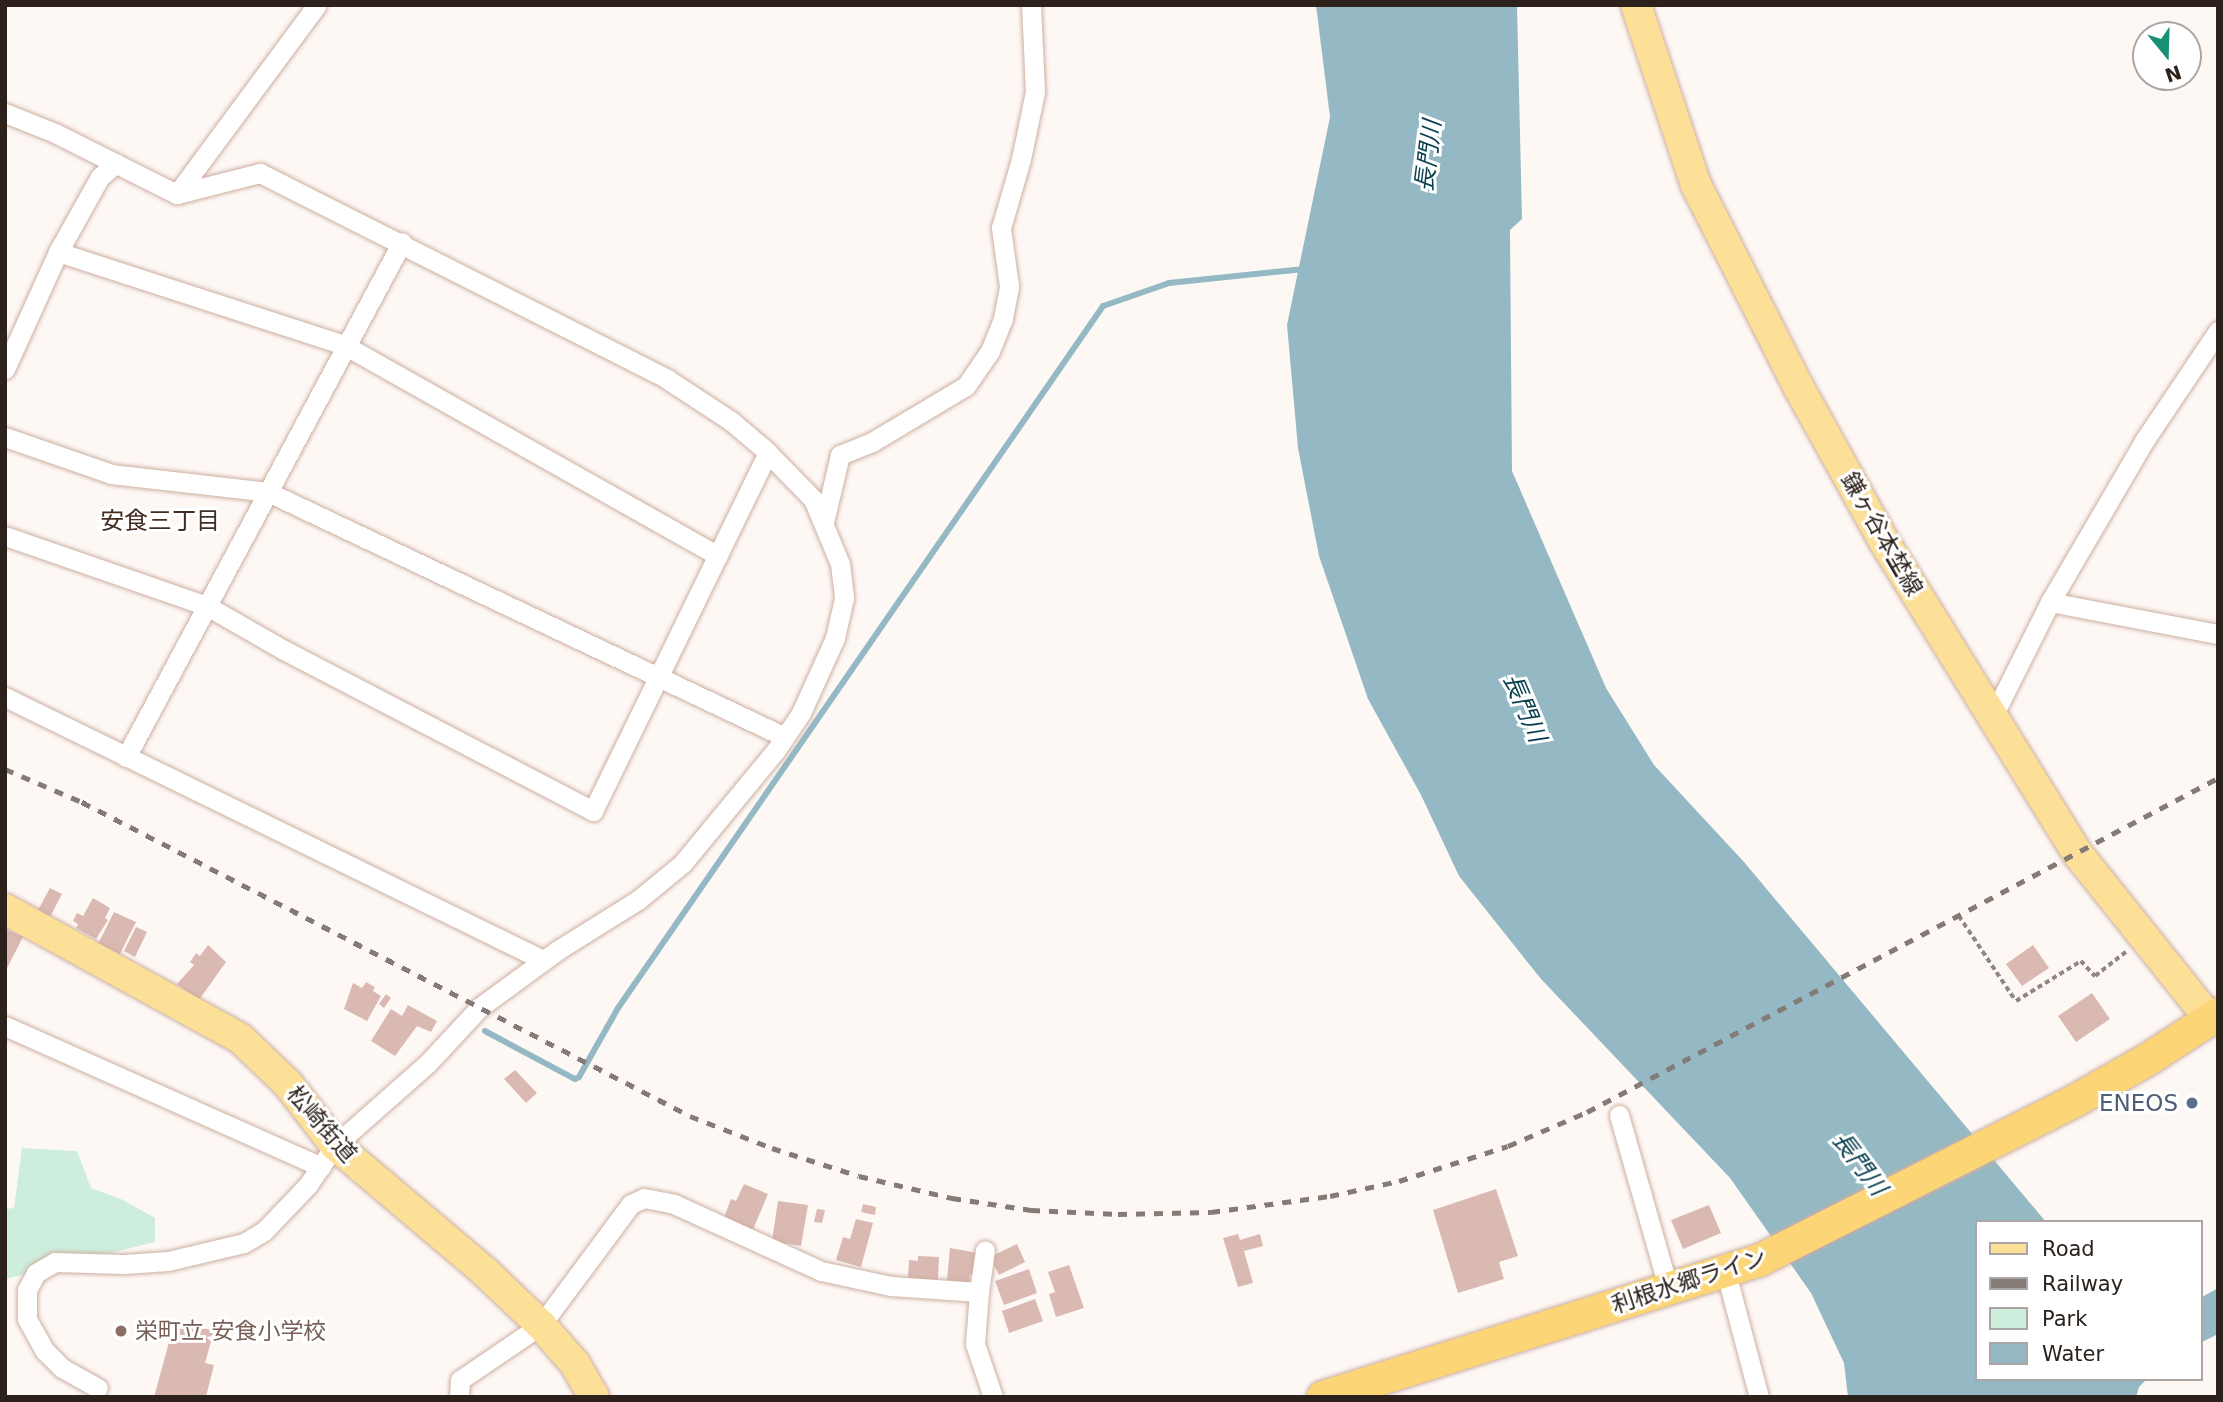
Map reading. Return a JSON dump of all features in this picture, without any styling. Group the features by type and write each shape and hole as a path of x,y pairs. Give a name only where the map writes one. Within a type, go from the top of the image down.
{"highway":[{"name":"利根水郷ライン","path":"1323,1397 1388,1387 1758,1261 2073,1102 2147,1060 2213,1016"}],"main road":[{"name":"鎌ヶ谷本埜線","path":"1636,5 1657,77 1702,197 1799,388 1885,543 2078,854 2145,939 2213,1016"},
{"name":"松崎街道","path":"5,909 241,1039 288,1084 328,1156 484,1271 541,1325 575,1364 594,1397"}],"street":[{"path":"177,194 317,5"},
{"path":"824,522 840,455 872,442 966,386 995,340 1003,318 1009,286 1001,228 1021,159 1035,92 1031,5"},
{"path":"5,113 55,133 177,194 260,173 402,242 667,379 731,421 768,452 813,499 840,564 844,598 835,638 819,678 785,737 742,793 662,883 543,960 480,1007 428,1063 328,1156 309,1185 264,1231 244,1243 169,1261 124,1265 55,1262 36,1273 27,1290 27,1319 45,1351 62,1368 98,1388"},
{"path":"5,369 58,251 100,177 116,163"},
{"path":"126,757 402,242"},
{"path":"58,251 346,347 718,556"},
{"path":"1993,716 2050,602 2144,440 2218,331"},
{"path":"5,437 111,474 268,492 785,737"},
{"path":"5,536 206,606 282,649 593,811 768,452"},
{"path":"2050,602 2218,634"},
{"path":"5,697 543,960"},
{"path":"5,1026 328,1156"},
{"path":"1619,1115 1669,1290"},
{"path":"459,1397 460,1380 541,1325 632,1204 644,1198 674,1204 821,1271 891,1286 979,1292"},
{"path":"985,1250 975,1344 993,1397"},
{"path":"1726,1273 1759,1397"}],"path":[{"path":"1959,916 2016,1001 2081,961 2095,975 2145,939"}],"green space":[{"path":"22,1148 77,1151 91,1188 121,1199 155,1218 155,1242 5,1279 5,1209 14,1208"}],"water":[{"name":"長門川","path":"1316,5 1517,5 1522,219 1510,230 1512,471 1606,688 1654,765 1744,862 2044,1220 1974,1220 1974,1381 2145,1381 2139,1387 2136,1397 1848,1397 1844,1363 1811,1293 1730,1178 1541,979 1459,876 1421,795 1368,699 1319,556 1298,448 1287,325 1330,117"},
{"path":"2218,1288 2218,1334 2202,1342 2202,1297"}],"building":[{"path":"50,888 62,894 49,919 37,912"},
{"path":"93,898 110,908 105,918 108,920 96,939 76,928 78,924 73,921 77,913 83,916"},
{"path":"114,912 136,922 120,954 98,944"},
{"path":"136,927 147,932 135,957 124,951"},
{"path":"5,929 23,937 5,972"},
{"path":"208,945 226,962 199,1000 177,984 194,965 190,962 196,953 200,956"},
{"path":"2033,945 2049,968 2022,986 2006,964"},
{"path":"366,982 375,987 373,991 381,996 367,1021 344,1009 353,983 362,988"},
{"path":"2092,993 2110,1019 2076,1042 2058,1016"},
{"path":"386,994 391,998 384,1008 379,1004"},
{"path":"408,1005 437,1021 431,1032 417,1026 395,1056 371,1041 391,1009 402,1016"},
{"path":"515,1070 537,1093 526,1103 504,1079"},
{"path":"744,1184 768,1194 752,1232 723,1220 731,1199 736,1201"},
{"path":"1496,1189 1518,1256 1499,1262 1504,1279 1458,1293 1433,1210"},
{"path":"778,1201 808,1205 801,1246 772,1241"},
{"path":"863,1204 876,1207 875,1215 861,1212"},
{"path":"1709,1205 1721,1233 1683,1249 1671,1220"},
{"path":"817,1209 825,1210 822,1223 814,1222"},
{"path":"856,1219 873,1223 861,1267 836,1260 843,1237 850,1239"},
{"path":"1238,1234 1240,1240 1260,1234 1263,1246 1244,1251 1253,1283 1238,1287 1223,1238"},
{"path":"1017,1244 1025,1262 999,1275 990,1257"},
{"path":"950,1248 978,1253 975,1275 970,1274 969,1283 947,1280"},
{"path":"918,1256 939,1257 938,1280 908,1278 909,1260 918,1261"},
{"path":"1069,1265 1084,1308 1056,1317 1049,1294 1055,1292 1048,1272"},
{"path":"1029,1269 1037,1293 1004,1305 995,1281"},
{"path":"1035,1299 1043,1321 1009,1333 1002,1311"},
{"path":"175,1320 214,1331 205,1363 214,1365 206,1397 154,1397"}],"waterway":[{"path":"485,1031 575,1079 579,1077 618,1008 1103,306 1169,283 1304,269"}],"railway":[{"path":"5,769 82,802 690,1116 772,1148 859,1176 952,1198 1031,1210 1118,1214 1211,1212 1330,1196 1399,1181 1508,1146 1587,1112 2218,778"}],"place":[{"name":"ENEOS","path":"2192,1103"},
{"name":"栄町立 安食小学校","path":"121,1331"}],"district":[{"name":"安食三丁目","path":"160,522"}]}
